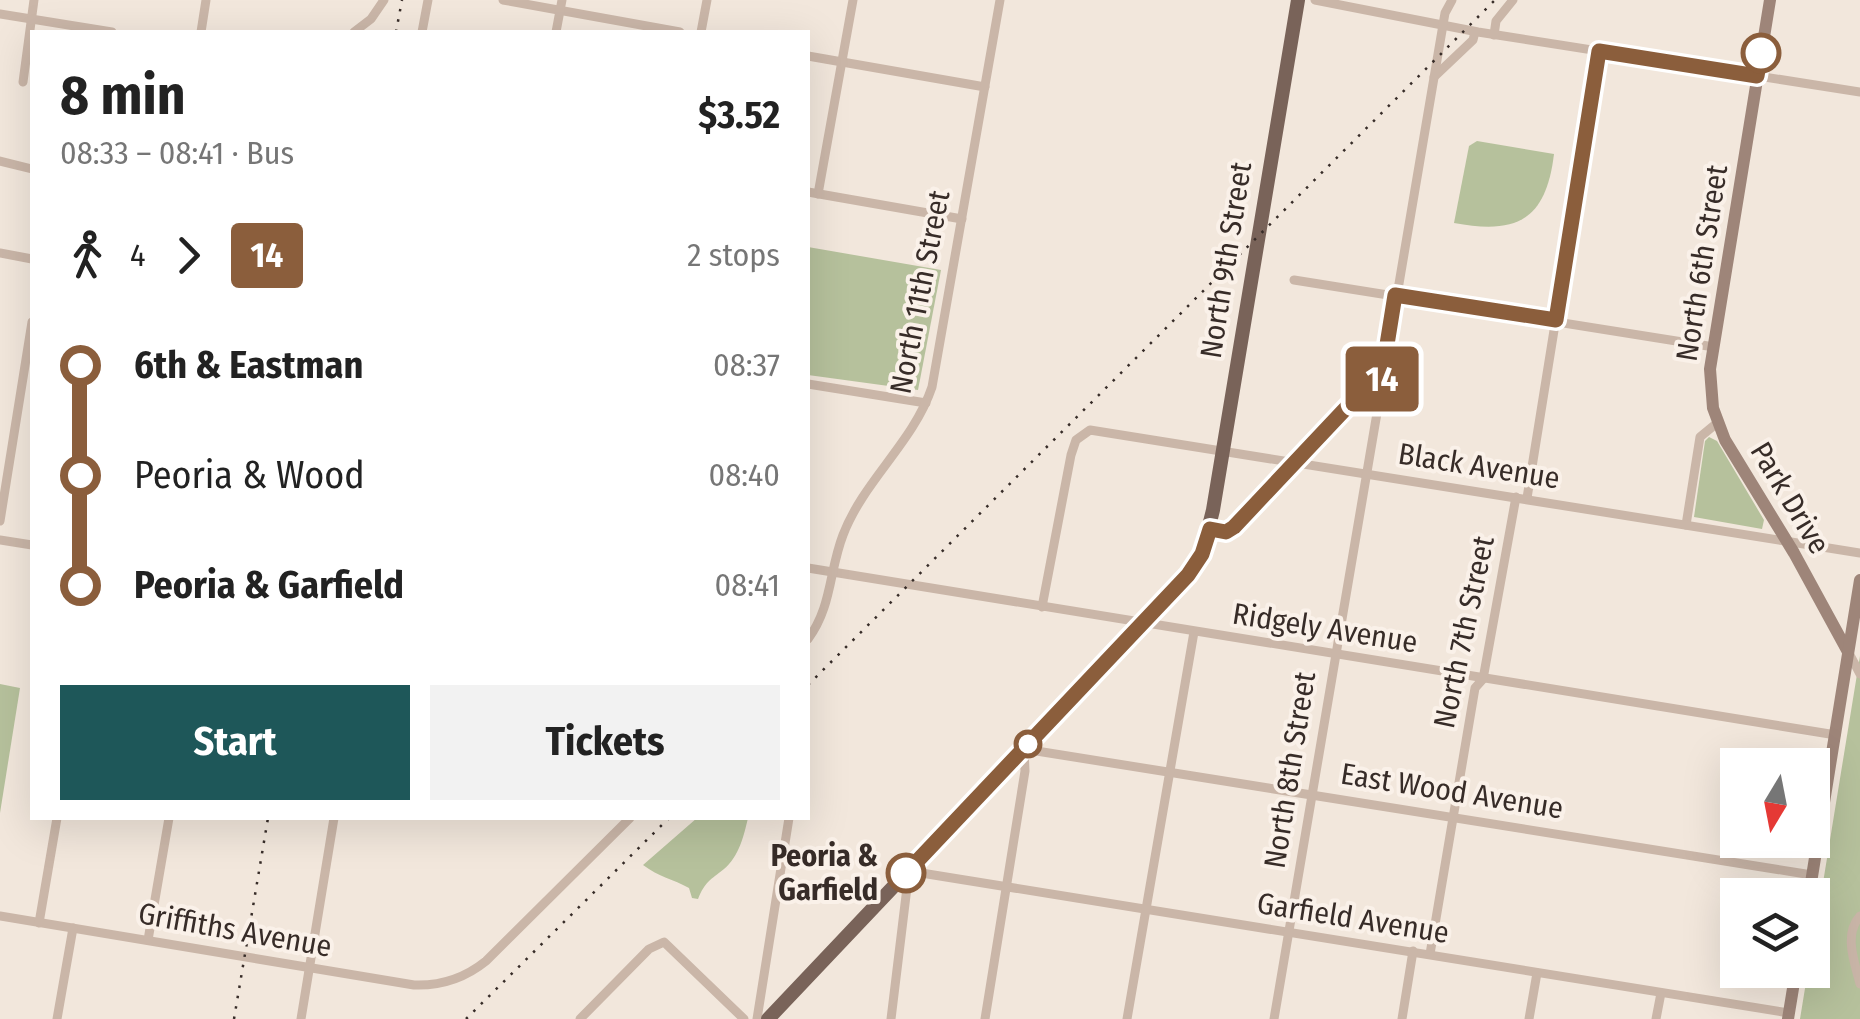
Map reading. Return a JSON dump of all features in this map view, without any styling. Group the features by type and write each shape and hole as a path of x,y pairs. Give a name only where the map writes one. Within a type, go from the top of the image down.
{"main road":[{"name":"North 9th Street","path":"768,1019 1143,624 1202,554 1210,529 1298,0"},
{"name":"North 6th Street","path":"1717,422 1710,380 1714,347 1770,0"},
{"name":"Park Drive","path":"1717,422 1848,652"},
{"path":"1809,579 1820,588 1833,610 1841,614 1850,610 1859,585"},
{"path":"1812,878 1859,585"},
{"path":"1832,622 1845,676"},
{"path":"1789,1016 1793,988"}],"street":[{"path":"22,82 34,0"},
{"path":"201,30 206,0"},
{"path":"357,30 371,19 384,0"},
{"path":"422,30 428,0"},
{"path":"503,0 561,5 671,30"},
{"path":"701,30 707,0"},
{"path":"853,0 813,193 962,219"},
{"name":"North 11th Street","path":"810,635 826,607 840,542 853,512 905,440 926,403 1000,0"},
{"path":"1315,0 1475,32 1860,92"},
{"name":"North 8th Street","path":"1274,1019 1395,295 1442,26 1452,0"},
{"path":"1494,34 1496,21 1513,0"},
{"path":"556,30 561,5"},
{"path":"0,14 100,30"},
{"path":"1434,77 1473,40 1475,32"},
{"name":"North 7th Street","path":"1430,954 1474,688 1484,679 1556,320 1599,51"},
{"path":"810,56 985,87"},
{"path":"0,161 30,168"},
{"path":"0,253 30,258"},
{"path":"1294,280 1714,347"},
{"path":"0,521 30,334"},
{"path":"810,384 926,403"},
{"path":"1210,529 1226,532 1234,527 1365,388 1380,388"},
{"path":"1686,525 1700,437 1717,422"},
{"name":"Black Avenue","path":"1042,607 1071,455 1076,440 1090,430 1860,552"},
{"path":"0,540 30,545"},
{"name":"Ridgely Avenue","path":"810,568 1836,735"},
{"path":"1127,1019 1194,632"},
{"path":"1848,652 1860,674"},
{"path":"985,1019 1025,770 1024,748"},
{"name":"East Wood Avenue","path":"1024,748 1812,875"},
{"path":"39,923 56,820"},
{"path":"148,940 169,820"},
{"path":"301,1019 334,820"},
{"name":"Griffiths Avenue","path":"0,916 414,985 436,984 460,978 486,961 628,820"},
{"path":"757,1019 789,820"},
{"path":"890,1019 909,870"},
{"name":"Garfield Avenue","path":"909,870 1789,1016"},
{"path":"1860,916 1854,922 1851,937 1860,984"},
{"path":"57,1019 72,928"},
{"path":"580,1019 649,949 664,942 744,1019"},
{"path":"1402,1019 1413,951"},
{"path":"1529,1019 1537,974"},
{"path":"1656,1019 1661,993"}],"green space":[{"path":"1477,141 1554,154 1544,194 1525,218 1495,227 1454,223 1469,146"},
{"path":"810,247 941,270 918,390 810,375"},
{"path":"1709,437 1717,441 1764,520 1762,529 1694,517 1705,441"},
{"path":"1860,656 1860,1019 1800,1019 1805,988 1830,988 1830,878 1824,878"},
{"path":"0,684 20,688 0,813"},
{"path":"695,820 747,820 734,858 708,882 698,899 692,898 689,888 643,865"}],"railway":[{"path":"396,30 402,0"},
{"path":"810,683 1495,0"},
{"path":"234,1019 268,820"},
{"path":"466,1019 667,820"}],"bus line":[{"name":"14","path":"906,873 1188,575 1202,554 1210,529 1226,532 1234,527 1365,388 1380,388 1395,295 1556,320 1599,51 1757,76 1761,53"}],"place":[{"name":"Peoria & Garfield","path":"906,873"}]}
